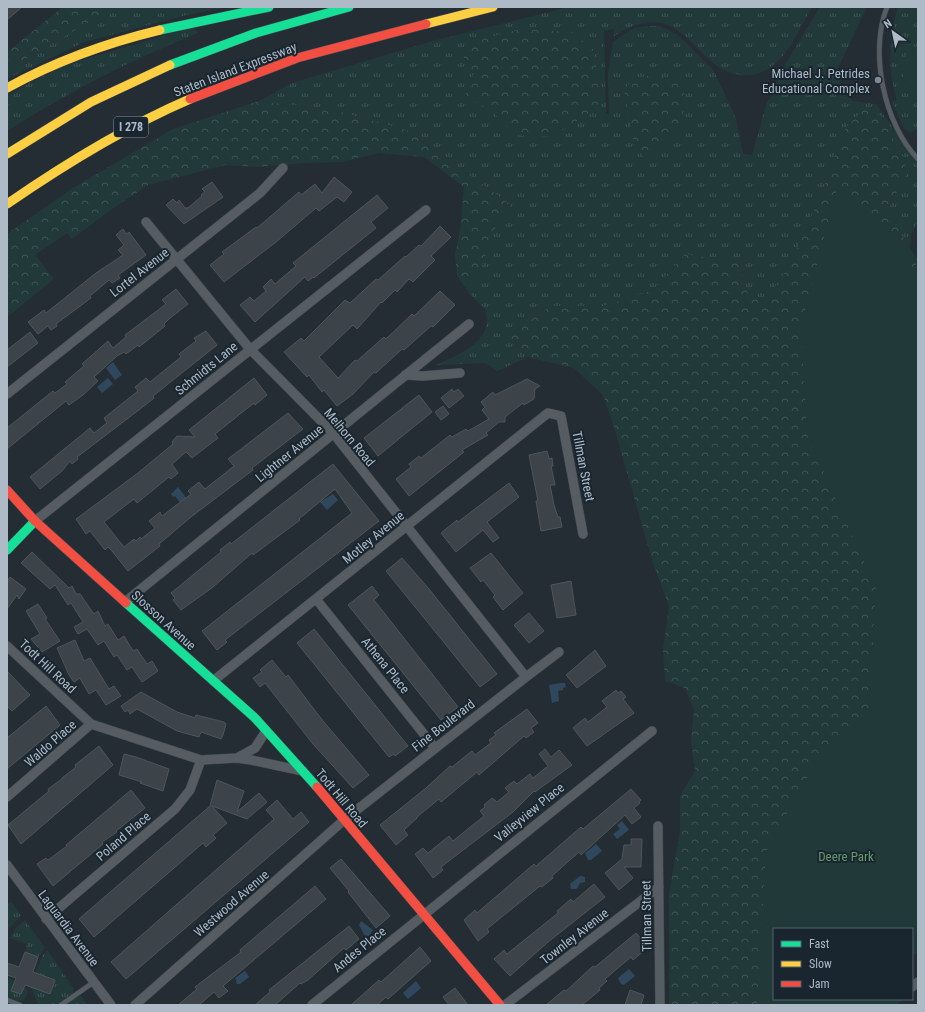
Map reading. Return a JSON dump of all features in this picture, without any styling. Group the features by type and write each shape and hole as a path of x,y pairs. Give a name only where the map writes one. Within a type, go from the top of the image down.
{"main road":[{"path":"7,88 60,61 116,40 152,30 269,7"},
{"name":"Staten Island Expressway","path":"7,154 88,105 180,60 248,35 349,7"},
{"name":"Staten Island Expressway","path":"7,204 53,172 110,138 169,108 214,88 316,52 493,7"},
{"name":"Slosson Avenue","path":"7,490 35,521 214,681 266,731 302,771"},
{"name":"Schmidts Lane","path":"7,550 35,521"},
{"name":"Todt Hill Road","path":"302,771 500,1005"}],"street":[{"name":"Lortel Avenue","path":"7,394 260,193 284,168"},
{"name":"Schmidts Lane","path":"35,521 426,210"},
{"name":"Melhorn Road","path":"146,222 250,349 333,433 526,677"},
{"name":"Lightner Avenue","path":"125,602 469,324"},
{"path":"405,375 423,376 460,373"},
{"name":"Motley Avenue","path":"214,681 548,413"},
{"name":"Tillman Street","path":"548,413 561,416 584,534"},
{"name":"Athena Place","path":"316,599 435,748"},
{"name":"Todt Hill Road","path":"7,646 91,724 201,760 237,758 302,771"},
{"name":"Fine Boulevard","path":"344,820 559,652"},
{"name":"Waldo Place","path":"7,798 91,724"},
{"path":"237,758 255,748 266,731"},
{"name":"Valleyview Place","path":"423,914 652,731"},
{"name":"Poland Place","path":"46,919 175,809 190,790 201,760"},
{"name":"Westwood Avenue","path":"135,1005 344,820"},
{"name":"Tillman Street","path":"658,826 660,1005"},
{"name":"Laguardia Avenue","path":"9,872 111,1005"},
{"name":"Townley Avenue","path":"505,1005 659,887"},
{"name":"Andes Place","path":"312,1005 423,914"}],"lane":[{"path":"887,7 879,39 878,54 886,100 895,122 918,159"},
{"path":"61,1005 94,982"},
{"path":"7,1000 20,1005"}],"green space":[{"path":"63,7 116,7 9,68 7,67 7,52"},
{"path":"116,7 227,7 187,15 84,42 7,79 7,67 9,68"},
{"path":"569,7 812,7 793,41 780,59 766,70 749,75 726,71 708,58 683,34 666,24 651,22 643,23 628,28 614,36 614,29 604,31 606,114 609,114 608,73 613,42 634,28 659,26 678,35 714,71 736,119 743,154 752,155 767,102 772,96 781,71 820,7 867,7 837,70 841,89 853,101 876,104 918,164 918,222 911,234 910,248 893,221 890,205 906,175 846,128 822,192 791,263 768,297 749,297 738,262 685,254 653,290 603,306 551,306 507,337 528,357 497,371 486,363 436,365 464,351 480,338 485,330 487,321 485,310 470,294 472,282 480,272 494,230 511,205 407,130 334,110 259,101 292,83 433,41","holes":["624,90 655,149 645,159"]},
{"path":"898,7 918,7 918,129 910,132 904,129 892,101 897,100 892,77 890,54"},
{"path":"194,27 198,33 148,54 100,78 53,103 7,131 7,95 61,66"},
{"path":"522,29 572,32 594,50 600,95 598,105 552,137 514,135 494,113 465,95 474,73 464,58 464,48 472,41"},
{"path":"918,46 918,96 903,78 906,55"},
{"path":"651,74 684,83 683,125 645,159 633,141 624,89 629,84"},
{"path":"259,101 334,110 407,130 511,205 494,230 480,272 472,282 470,294 457,276 455,255 460,231 464,187 424,157 379,153 342,162 257,167 225,165 148,185 109,211 72,239 67,233 35,255 54,279 7,317 7,234 73,188 173,129"},
{"path":"865,109 881,116 904,159 906,175 890,205 893,221 917,259 916,266 918,267 918,953 913,955 913,928 773,928 773,1000 901,1000 897,1005 669,1005 669,893 680,832 680,796 695,771 691,739 694,710 685,688 665,681 663,650 669,606 653,563 614,427 603,395 574,368 528,357 507,337 551,306 603,306 653,290 685,254 738,262 749,297 768,297 791,263 822,192 846,127"},
{"name":"Deere Park","path":"838,185 910,248 912,267 918,269 918,953 913,955 913,928 773,928 773,1000 901,1000 897,1005 757,1005 766,852 815,764 869,716 876,588 807,435 801,326"},
{"path":"7,901 9,904 11,902 21,915 7,931"},
{"path":"25,920 45,948 38,957 25,952 27,944 10,938 16,928"},
{"path":"47,950 74,989 73,993 56,1005 39,1005 29,984 50,993 55,980 35,974 43,955"},
{"path":"7,978 15,981 11,991 21,994 24,986 28,992 24,1000 20,1001 7,997"},
{"path":"79,996 82,997 87,1005 65,1005"}],"water":[{"path":"113,362 122,375 115,380 106,368"},
{"path":"108,378 113,384 102,393 97,387"},
{"path":"178,487 187,499 181,504 175,496 173,497 171,494"},
{"path":"333,494 338,500 327,510 320,502"},
{"path":"565,683 566,687 563,688 563,690 558,691 559,701 552,703 549,685"},
{"path":"622,821 629,830 617,839 613,834 620,829 617,825"},
{"path":"596,844 602,851 591,860 588,860 585,853"},
{"path":"580,876 585,877 585,882 580,883 577,889 571,889 570,884"},
{"path":"361,921 373,930 369,936 365,936 359,925"},
{"path":"629,969 635,976 624,985 621,984 618,978"},
{"path":"245,971 249,977 240,984 237,984 235,978"},
{"path":"416,981 421,988 408,999 403,993"}],"building":[{"path":"7,7 22,7 7,20"},
{"path":"334,177 352,192 344,202 337,197 319,211 316,208 276,242 224,282 210,265 224,254 222,252 256,227 257,228 299,192 301,195 315,184 322,193"},
{"path":"212,182 223,197 184,224 166,205 173,199 177,203 179,200 185,208 188,208 205,192 202,189"},
{"path":"377,195 388,208 371,222 376,228 314,278 313,277 308,281 305,277 255,322 240,305 250,297 254,301 266,291 263,287 271,279 275,284 296,266 293,263"},
{"path":"440,226 451,237 431,256 435,260 413,282 409,279 397,292 395,290 382,303 381,302 357,329 353,325 319,357 338,378 355,360 357,361 384,337 386,339 412,314 414,316 440,291 455,305 433,327 431,326 404,350 402,349 376,373 374,372 353,394 337,406 324,390 322,392 309,375 307,377 284,352 301,338 304,341 345,300 350,303 376,279 378,280 419,245 421,246"},
{"path":"123,229 126,234 129,232 146,255 118,275 120,278 112,283 109,280 90,296 91,298 56,324 57,326 51,330 48,326 38,334 28,322 44,310 46,313 96,273 123,255 118,250 124,245 116,235"},
{"path":"176,289 188,304 169,319 164,324 165,326 139,347 138,345 126,354 124,352 117,356 94,377 98,381 83,395 69,405 66,401 7,449 7,428 53,391 55,393 67,384 65,382 84,366 82,364 108,341 113,348 126,337 125,335 166,304 162,300"},
{"path":"206,331 217,345 153,396 154,398 148,403 77,457 78,459 72,464 70,461 62,471 40,489 30,477 90,428 94,433 107,423 104,418 138,391 135,387 146,378 150,382 181,357 179,354 196,341 194,338"},
{"path":"30,332 38,343 7,367 7,350"},
{"path":"254,378 267,395 255,405 254,403 215,434 218,438 192,458 186,452 172,464 178,473 171,479 169,477 137,503 134,499 104,522 124,547 134,539 136,541 140,537 141,539 155,528 149,521 160,512 162,516 191,494 188,491 199,482 205,489 234,466 228,459 288,413 303,429 252,468 253,470 191,517 159,544 160,546 128,571 108,547 105,550 90,531 86,534 76,519 138,473 173,444 172,442 177,436 195,437 189,430"},
{"path":"527,379 540,386 535,389 534,399 524,405 523,403 505,417 505,422 499,422 486,433 488,435 462,450 464,452 409,496 396,479 411,467 409,464 419,456 421,458 450,435 452,437 466,429 468,431 489,419 482,410 485,407 481,402 493,392 495,395"},
{"path":"452,389 454,392 458,389 464,396 449,408 441,398"},
{"path":"419,395 432,412 378,456 364,438"},
{"path":"443,406 449,414 441,420 435,412"},
{"path":"547,451 549,459 552,458 553,466 551,466 555,485 550,485 554,505 558,517 560,517 562,527 541,531 536,501 538,501 529,455"},
{"path":"333,464 379,521 225,640 227,642 217,650 202,631 352,513 335,489 299,519 300,520 253,555 252,553 213,587 181,610 173,600 175,598 171,593 221,552 220,550 230,542 231,544"},
{"path":"509,483 519,497 487,522 499,538 493,542 483,530 456,552 441,533 457,520 458,522"},
{"path":"32,552 69,588 72,586 76,594 80,594 94,614 98,611 105,626 108,624 118,640 124,636 133,651 137,649 147,664 152,661 158,671 142,682 132,667 127,670 117,655 114,657 104,641 98,645 87,629 78,634 74,627 83,622 71,603 68,605 55,585 50,589 21,563"},
{"path":"491,553 523,593 503,610 493,597 495,595 483,580 481,582 470,568"},
{"path":"402,558 429,589 497,674 480,687 386,571"},
{"path":"10,577 26,589 19,599 17,595 7,609 7,582"},
{"path":"571,581 576,615 557,618 551,585"},
{"path":"372,586 379,595 374,600 458,707 441,720 348,605"},
{"path":"38,604 47,618 45,619 60,641 42,652 31,639 40,634 26,611"},
{"path":"529,613 544,631 529,643 514,625"},
{"path":"314,629 408,746 395,756 394,754 389,757 297,643"},
{"path":"75,640 84,661 90,658 109,689 114,686 121,696 106,705 96,690 89,694 80,678 74,682 69,675 57,648"},
{"path":"595,650 606,666 577,688 566,675"},
{"path":"272,660 286,677 288,675 323,721 369,775 353,788 313,744 265,683 260,687 253,678 262,672 260,670"},
{"path":"7,671 30,695 12,711 7,706"},
{"path":"616,690 618,693 621,691 626,697 623,699 634,713 587,746 573,728 585,718 588,722 607,707 602,701"},
{"path":"141,692 177,712 195,718 196,715 224,722 226,724 221,739 201,732 199,737 177,731 137,709 130,714 128,710 125,712 121,706"},
{"path":"46,706 60,725 7,769 7,738"},
{"path":"527,709 538,723 531,728 534,732 526,738 524,736 479,775 477,772 441,802 439,799 417,817 404,830 408,835 396,845 380,825 426,788 450,766 452,767 472,751 475,755 491,743 489,740 496,735 494,733"},
{"path":"99,746 113,765 21,844 8,825 49,791 48,789 76,767 75,765"},
{"path":"545,749 551,757 559,750 572,765 535,792 534,791 513,812 441,867 443,870 433,878 415,854 423,848 428,853 449,836 453,841 484,816 480,811 492,798 497,802 509,792 505,788 514,781 517,784 530,774 533,778 548,766 539,754"},
{"path":"124,754 169,769 163,791 140,783 142,782 119,775"},
{"path":"217,780 244,791 237,812 259,793 267,802 247,819 212,806 227,823 213,835 216,838 206,847 203,843 94,937 79,919 210,806"},
{"path":"631,789 641,800 639,802 640,803 634,808 641,817 632,824 625,815 581,855 579,852 552,876 553,878 542,887 540,886 487,929 489,932 478,941 464,920 475,910 477,913 534,864 536,866 581,827 583,829"},
{"path":"131,790 145,808 116,831 117,832 102,842 103,844 53,886 37,864 46,858 48,860 67,846 66,845"},
{"path":"277,800 293,819 301,812 309,822 126,979 111,962 274,819 266,810"},
{"path":"631,839 642,839 641,867 624,867 633,878 619,890 605,873 622,859 624,845 631,845"},
{"path":"341,859 390,916 376,928 330,868"},
{"path":"594,884 605,897 548,942 510,976 494,959 504,950 507,954 558,913 557,911 571,899 573,902"},
{"path":"315,886 326,899 223,986 228,991 219,998 214,992 199,1005 178,1005 197,989 195,987 241,952 240,950"},
{"path":"349,926 359,939 346,950 344,948 308,980 301,984 300,983 275,1005 255,1005 270,992 269,990"},
{"path":"636,933 646,944 644,946 646,949 633,960 631,957 605,979 607,981 599,988 600,990 582,1005 546,1005 564,990 566,991 593,966 595,967"},
{"path":"420,947 431,961 388,999 386,997 377,1005 351,1005 379,980 381,982"},
{"path":"25,952 38,957 33,972 55,980 50,994 25,985 21,994 11,991 16,978 7,975 7,963 19,967"},
{"path":"455,988 468,1005 449,1005 443,997"},
{"path":"630,990 644,995 641,1005 625,1005"}],"traffic: fast":[{"path":"160,30 269,7"},
{"path":"170,65 256,33 349,7"},
{"path":"7,550 35,521"},
{"path":"126,603 255,718 317,787"}],"traffic: slow":[{"path":"426,24 493,7"},
{"path":"7,88 63,61 101,47 160,30"},
{"path":"7,154 91,102 170,65"},
{"path":"7,204 96,147 142,122 190,99"}],"traffic: jam":[{"path":"190,99 297,58 426,24"},
{"path":"7,490 35,521 126,603"},
{"path":"317,787 500,1005"}],"place":[{"name":"Michael J. Petrides Educational Complex","path":"878,80"}]}
